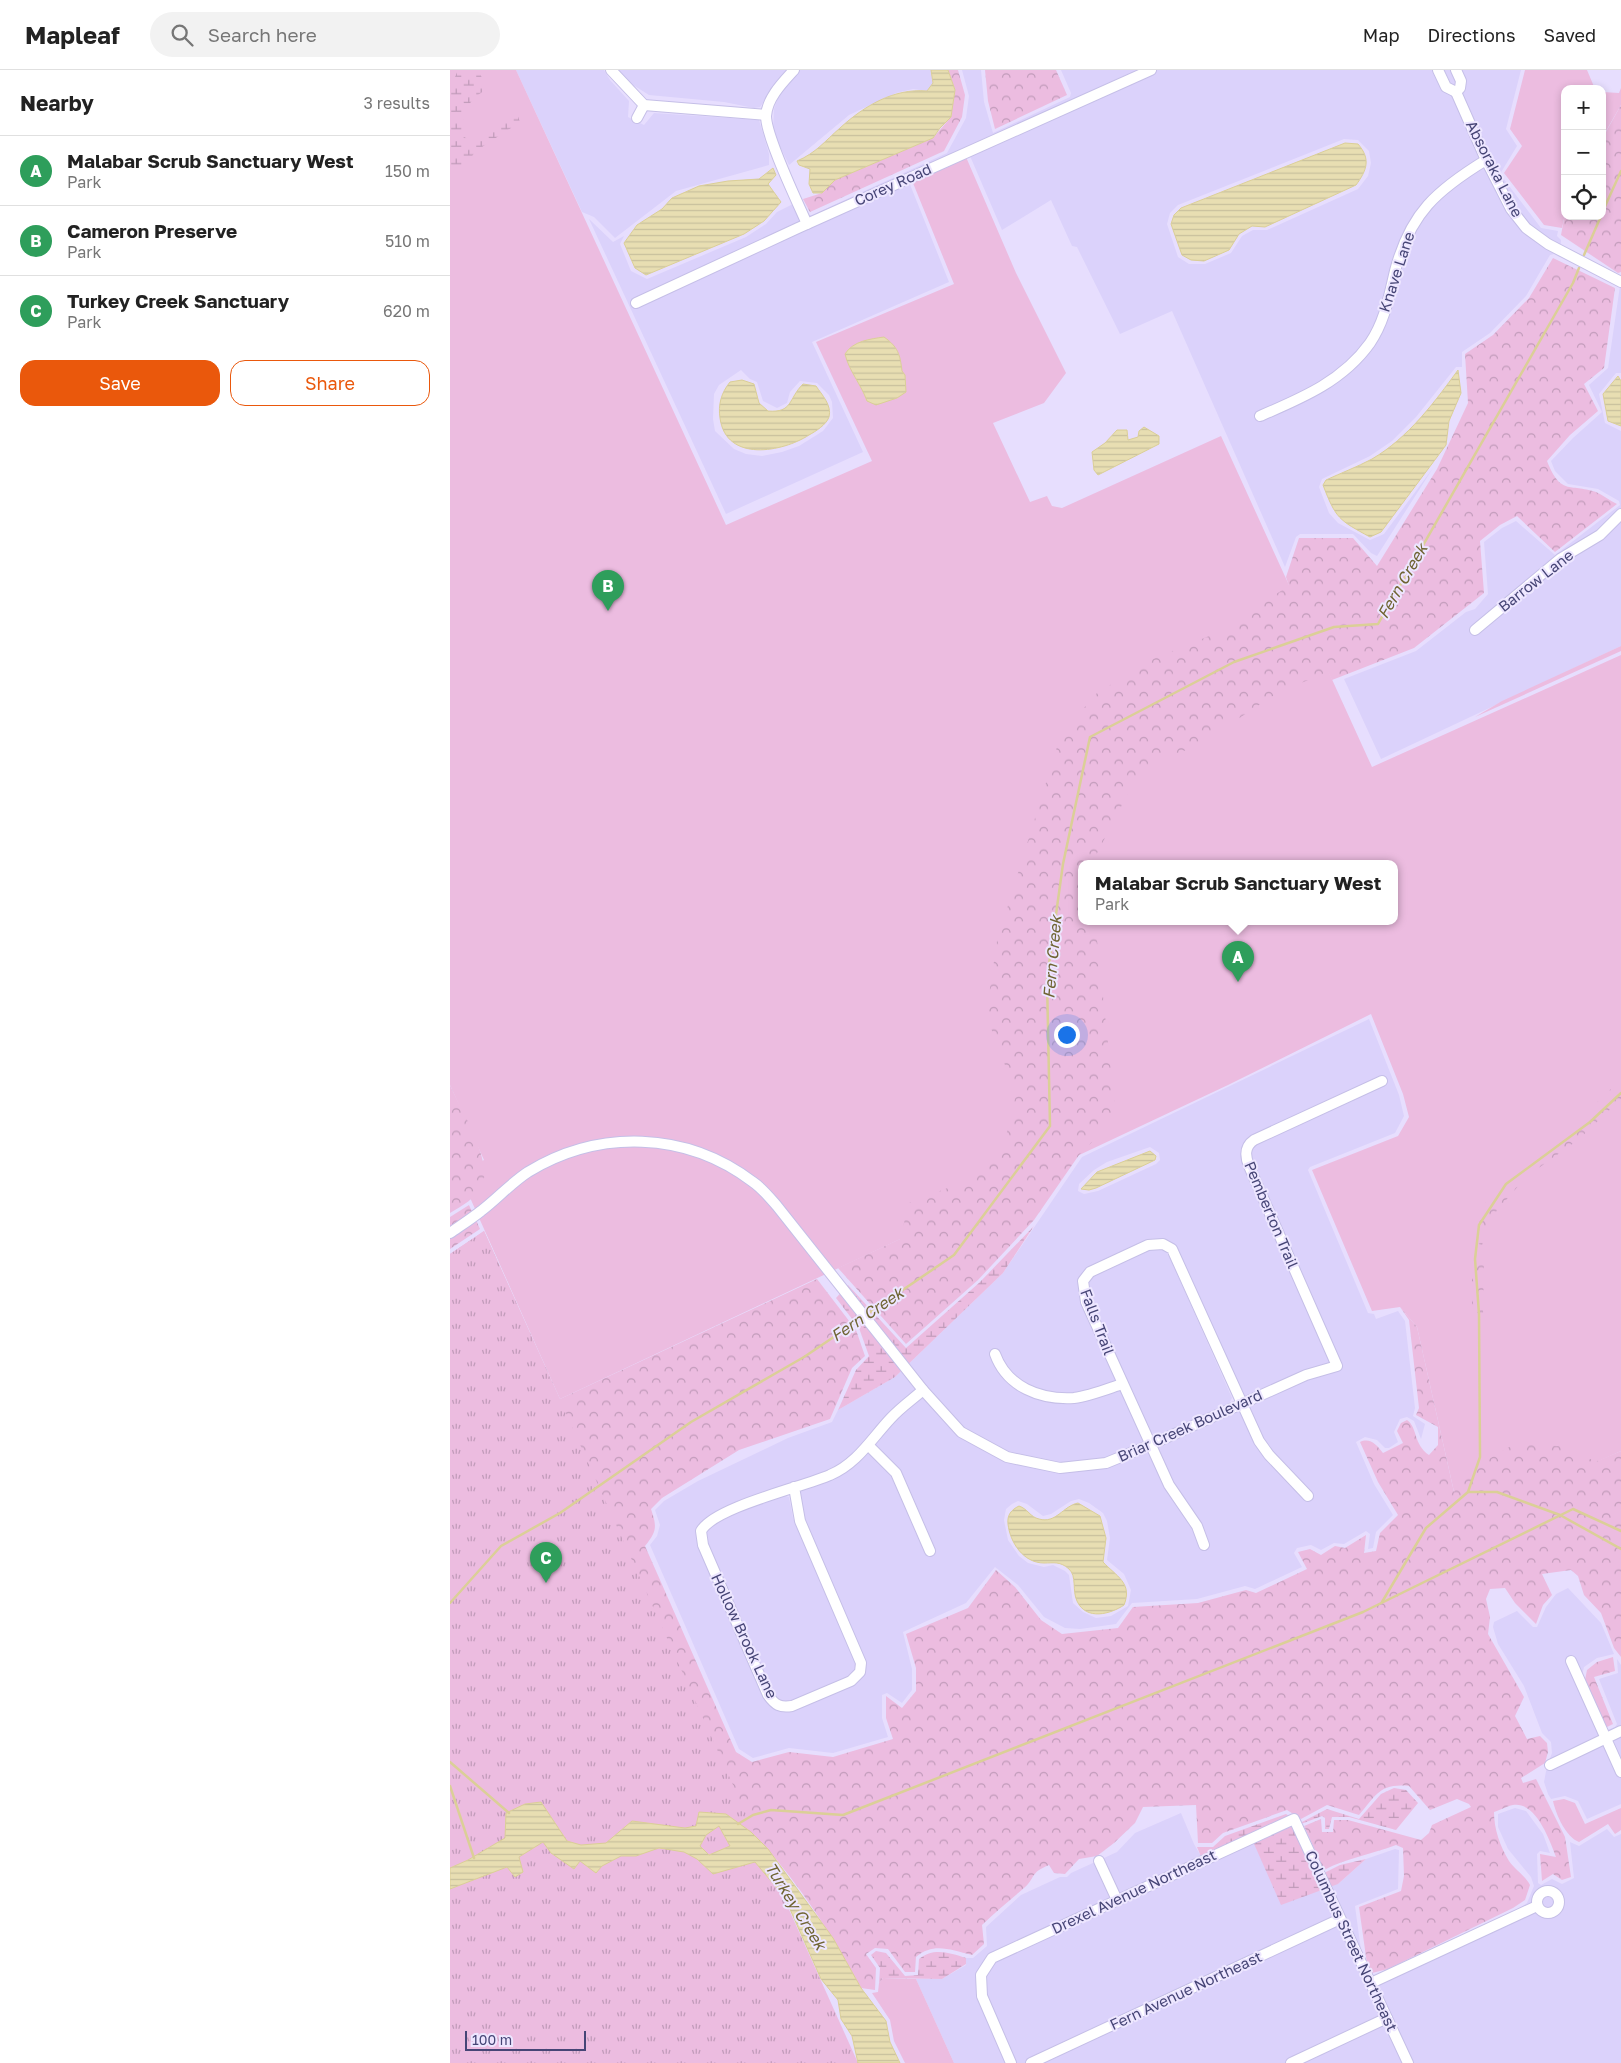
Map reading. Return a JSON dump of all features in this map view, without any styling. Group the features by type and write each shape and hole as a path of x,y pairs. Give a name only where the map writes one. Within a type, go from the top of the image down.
{"street":[{"path":"611,70 644,105 766,115"},
{"path":"794,70 776,89 766,115 770,136 807,224"},
{"name":"Corey Road","path":"636,303 1150,70"},
{"name":"Absoraka Lane","path":"1438,70 1446,87 1456,92 1486,160 1511,208 1526,228 1548,244 1621,282"},
{"name":"Absoraka Lane","path":"1456,70 1461,81 1460,88 1456,92"},
{"path":"637,118 644,105"},
{"name":"Knave Lane","path":"1260,416 1322,388 1359,357 1372,341 1383,317 1390,298 1401,250 1416,218 1454,180 1486,160"},
{"name":"Barrow Lane","path":"1475,630 1560,559 1600,535 1621,514"},
{"name":"Pemberton Trail","path":"1337,1366 1249,1166 1246,1151 1248,1144 1254,1140 1382,1082"},
{"name":"Briar Creek Boulevard","path":"450,1233 527,1173 574,1150 624,1140 652,1141 710,1155 754,1182 777,1206 923,1390 961,1432 1007,1457 1060,1468 1106,1462 1150,1446 1306,1375 1337,1366"},
{"name":"Falls Trail","path":"1204,1545 1197,1526 1169,1485 1150,1446 1086,1302 1083,1281 1090,1272 1148,1246 1163,1244 1172,1249 1241,1404"},
{"path":"996,1354 1001,1368 1009,1379 1023,1388 1049,1397 1074,1398 1122,1384"},
{"name":"Hollow Brook Lane","path":"794,1487 800,1521 861,1663 860,1672 851,1681 792,1706 782,1707 774,1703 768,1696 701,1538 701,1531 709,1522 776,1492 833,1474 869,1446 892,1417 923,1390"},
{"path":"1241,1404 1259,1441 1269,1455 1308,1496"},
{"path":"869,1446 896,1473 930,1551"},
{"path":"1571,1660 1621,1772"},
{"path":"1550,1765 1621,1731"},
{"name":"Drexel Avenue Northeast","path":"1011,2063 982,1996 981,1975 992,1958 1294,1819"},
{"name":"Columbus Street Northeast","path":"1294,1819 1408,2063"},
{"path":"1099,1862 1117,1900"},
{"path":"1370,1983 1537,1906"},
{"name":"Fern Avenue Northeast","path":"1031,2063 1340,1919"},
{"path":"1291,2063 1387,2018"}],"shaded area":[{"path":"516,70 604,70 610,80 629,101 628,117 644,125 654,113 759,120 769,154 769,165 676,191 615,238 594,217 582,212"},
{"path":"617,70 788,70 760,107 754,108 724,102 649,95 622,78"},
{"path":"798,70 931,70 933,83 927,91 913,89 896,93 849,115 789,165 773,132 774,109 781,89"},
{"path":"962,70 981,70 984,102 993,133 1070,97 1071,93 1061,70 1521,70 1506,129 1517,146 1500,174 1541,228 1558,231 1557,236 1561,240 1560,257 1554,254 1550,255 1526,296 1490,333 1462,352 1462,367 1456,367 1416,417 1392,441 1370,456 1322,479 1319,487 1329,513 1338,523 1370,540 1384,534 1433,468 1377,556 1371,553 1353,534 1300,534 1296,537 1285,567 1172,311 1120,334 1077,247 1072,246 1051,200 1002,230 970,156 909,182 949,282 812,342 863,452 726,514 589,219 613,242 624,236 620,244 631,271 647,279 746,237 766,224 777,212 799,201 807,215 812,215 947,153 966,118 969,96","holes":["1344,139 1358,140 1369,151 1371,163 1368,176 1358,189 1267,230 1253,230 1242,236 1231,253 1205,264 1189,264 1178,257 1167,224 1170,213 1178,205","741,370 750,379 757,382 763,401 777,408 787,403 790,392 800,381 817,383 829,395 832,402 833,418 823,431 799,446 782,452 762,456 746,454 734,449 715,431 713,419 714,394 719,385"]},
{"path":"1621,279 1621,373 1616,373 1599,394 1605,423 1621,431 1621,646 1381,759 1344,679 1416,651 1466,612 1475,609 1488,594 1484,542 1502,528 1516,521 1555,555 1620,505 1619,501 1598,489 1568,484 1555,471 1551,461 1602,412 1589,385 1608,368"},
{"path":"1369,1019 1399,1095 1404,1116 1395,1133 1310,1167 1308,1170 1368,1313 1374,1314 1376,1319 1398,1311 1405,1321 1415,1408 1413,1416 1425,1424 1421,1439 1414,1421 1407,1417 1400,1419 1394,1432 1398,1442 1389,1448 1385,1448 1377,1440 1365,1437 1356,1442 1374,1484 1393,1515 1376,1532 1373,1548 1368,1549 1370,1534 1366,1531 1344,1544 1334,1543 1321,1550 1311,1545 1297,1548 1294,1553 1302,1567 1255,1589 1245,1586 1197,1599 1132,1603 1116,1624 1080,1629 1065,1628 1044,1617 1018,1585 995,1567 966,1603 903,1632 912,1669 912,1690 902,1703 887,1693 882,1695 882,1718 888,1737 833,1753 789,1748 753,1758 739,1749 650,1545 657,1536 660,1525 655,1510 664,1501 698,1481 788,1438 832,1422 838,1410 895,1377 1003,1273 1082,1157","holes":["1150,1147 1159,1153 1160,1160 1156,1164 1098,1191 1084,1194 1078,1191 1079,1184 1094,1170 1107,1162","1157,1244 1174,1256 1236,1397 1233,1406 1157,1439 1149,1437 1081,1285 1097,1269","787,1491 792,1495 859,1671 851,1679 786,1708 760,1681 700,1533 708,1523","1079,1499 1089,1503 1103,1513 1107,1521 1110,1538 1107,1560 1124,1574 1131,1590 1128,1606 1111,1616 1096,1618 1083,1612 1073,1603 1069,1575 1065,1571 1053,1565 1044,1567 1028,1563 1019,1556 1008,1540 1004,1520 1006,1509 1012,1504 1018,1501 1027,1504 1043,1516 1051,1514 1071,1501"]},
{"path":"1150,1248 1164,1249 1170,1258 1232,1398 1229,1404 1159,1436 1149,1432 1086,1293 1085,1285 1089,1278"},
{"path":"780,1494 789,1497 793,1518 856,1661 856,1670 850,1676 786,1705 772,1698 704,1541 706,1530 711,1525"},
{"path":"1568,1588 1601,1623 1614,1654 1597,1658 1584,1667 1581,1680 1605,1731 1615,1727 1617,1724 1599,1679 1618,1673 1617,1659 1621,1665 1621,1804 1587,1819 1578,1801 1565,1796 1551,1799 1548,1794 1544,1782 1552,1753 1551,1742 1542,1733 1524,1686 1498,1644 1493,1627 1494,1622 1517,1611 1533,1627 1537,1627 1546,1607 1556,1594"},
{"path":"1515,1808 1526,1811 1543,1834 1550,1853 1540,1851 1537,1854 1538,1883 1541,1885 1552,1879 1562,1884 1574,1878 1570,1842 1579,1846 1607,1829 1614,1837 1621,1834 1621,2063 954,2063 916,1979 942,1979 966,1965 966,1958 973,1958 987,1946 986,1927 1021,1895 1060,1877 1067,1877 1071,1873 1117,1852 1135,1833 1181,1813 1202,1858 1251,1837 1338,1884 1366,1859 1395,1849 1399,1850 1398,1889 1355,1906 1363,1965 1372,1976 1390,1972 1514,1912 1527,1903 1534,1886 1531,1877 1508,1849 1498,1827 1498,1814"}],"green space":[{"path":"450,70 516,70 726,525 872,461 816,342 954,284 913,183 966,157 1016,273 1066,373 1044,403 993,423 1030,502 1047,496 1052,506 1062,508 1221,436 1372,767 1621,655 1621,1451 1461,1523 1417,1327 1400,1307 1372,1311 1312,1170 1398,1136 1409,1117 1403,1094 1371,1014 1228,1085 560,1399 459,1173 484,1160 450,1085"},
{"path":"458,70 477,70 489,88 476,97 467,108 463,120 462,136 474,142 516,111 520,122 476,151 462,169 450,177 450,89"},
{"path":"948,70 958,70 965,95 962,117 944,151 810,212 803,199 822,193 835,180 933,138 951,117 955,90"},
{"path":"985,70 1056,70 1067,95 995,129 988,101"},
{"path":"1525,70 1587,70 1593,85 1561,85 1561,220 1564,220 1562,228 1544,225 1504,173 1522,146 1510,129"},
{"path":"1621,88 1621,105 1606,131 1606,92 1619,93"},
{"path":"1621,105 1621,272 1618,273 1561,235 1564,220 1606,220 1606,132"},
{"path":"1553,258 1615,288 1604,368 1584,384 1598,411 1570,435 1547,461 1552,472 1562,484 1596,492 1617,504 1555,552 1517,516 1500,525 1480,541 1484,593 1414,648 1332,680 1328,672 1279,692 1200,744 1140,770 1094,860 1078,860 1078,925 1095,925 1116,1118 1079,1155 1034,1220 978,1280 906,1344 838,1268 900,1239 909,1203 976,1177 1003,1149 1016,1094 986,1015 997,941 1061,734 1097,693 1153,659 1231,627 1255,607 1289,586 1286,577 1299,538 1353,538 1377,566 1437,469 1468,403 1465,354 1493,335 1529,298"},
{"path":"1621,646 1621,651 1475,717 1502,701"},
{"path":"1621,1079 1621,1099 1578,1140 1526,1177 1494,1214 1482,1245 1473,1242 1486,1202 1553,1145"},
{"path":"450,1085 480,1150 484,1176 482,1186 476,1194 450,1213"},
{"path":"469,1205 480,1229 450,1249 450,1217"},
{"path":"1034,1226 1003,1273 895,1377 838,1410 856,1370 869,1356 859,1328 836,1298 848,1285 906,1348 980,1282"},
{"path":"484,1231 560,1399 817,1279 856,1330 865,1356 852,1368 830,1419 739,1450 662,1498 651,1509 655,1529 645,1546 736,1752 752,1762 789,1752 833,1757 893,1739 886,1718 886,1696 902,1708 916,1691 916,1668 906,1634 968,1608 996,1570 1015,1587 1041,1620 1062,1634 1118,1628 1133,1607 1198,1603 1246,1590 1256,1593 1307,1569 1298,1552 1310,1549 1321,1555 1335,1546 1345,1548 1366,1535 1364,1553 1376,1551 1380,1533 1398,1515 1378,1482 1360,1442 1370,1441 1383,1453 1403,1443 1397,1431 1401,1423 1407,1420 1413,1427 1420,1446 1424,1451 1429,1455 1438,1445 1438,1427 1416,1415 1419,1408 1409,1320 1400,1307 1417,1327 1454,1492 1470,1470 1516,1443 1571,1447 1595,1462 1621,1451 1621,1657 1614,1648 1601,1613 1584,1595 1578,1576 1571,1570 1542,1574 1552,1595 1543,1605 1536,1624 1515,1603 1505,1588 1490,1589 1486,1599 1490,1617 1488,1634 1524,1697 1515,1716 1527,1739 1540,1736 1547,1743 1548,1752 1545,1763 1521,1778 1523,1783 1536,1779 1565,1837 1571,1877 1562,1880 1553,1874 1542,1881 1540,1854 1556,1857 1546,1832 1529,1809 1521,1805 1513,1805 1494,1812 1496,1831 1503,1849 1511,1864 1530,1885 1525,1900 1513,1908 1388,1969 1372,1973 1367,1964 1359,1907 1401,1891 1404,1876 1403,1848 1396,1845 1342,1862 1324,1870 1304,1826 1321,1819 1322,1832 1333,1832 1334,1820 1348,1820 1421,1840 1429,1833 1432,1825 1471,1807 1469,1804 1457,1799 1430,1810 1409,1786 1391,1787 1379,1792 1359,1815 1327,1805 1301,1819 1287,1810 1223,1833 1212,1843 1198,1843 1196,1805 1143,1807 1135,1823 1097,1856 1079,1859 1065,1874 1054,1873 1049,1865 1035,1873 1028,1884 982,1925 984,1944 972,1955 936,1948 923,1952 916,1957 915,1972 905,1972 888,1949 875,1948 866,1954 876,1968 875,1990 861,1988 837,1946 797,1886 783,1867 751,1832 450,1254"},
{"path":"484,1231 858,2063 450,2063 450,1254"},
{"path":"1484,1261 1483,1314 1472,1312 1472,1267"},
{"path":"1613,1657 1615,1671 1594,1677 1613,1724 1605,1728 1585,1680 1587,1670 1597,1662"},
{"path":"1394,1788 1406,1790 1418,1803 1396,1830 1349,1817 1332,1817 1329,1829 1325,1829 1325,1818 1322,1816 1301,1824 1324,1873 1340,1865 1366,1859 1338,1884 1281,1905 1251,1837 1202,1859 1197,1847 1213,1847 1225,1836 1286,1814 1300,1823 1327,1809 1359,1819 1381,1794"},
{"path":"1564,1799 1575,1803 1585,1824 1621,1808 1621,1830 1615,1834 1608,1824 1579,1842 1566,1831 1556,1813 1553,1801"},
{"path":"876,1951 886,1953 905,1976 918,1975 919,1959 930,1953 942,1952 960,1956 966,1958 966,1964 942,1979 883,1978 879,1983 880,1968 871,1955"},
{"path":"883,1978 916,1979 954,2063 905,2063 894,2041 890,2020 872,1993 878,1992 879,1983"}],"water":[{"path":"931,70 948,70 955,90 951,117 933,138 835,180 822,193 813,193 809,184 810,169 799,165 797,161 815,150 849,120 880,100 903,92 927,91 933,83"},
{"path":"1345,143 1358,144 1365,155 1365,169 1356,185 1265,227 1252,226 1239,234 1229,250 1204,261 1191,260 1182,255 1171,224 1174,215 1181,208"},
{"path":"773,168 776,175 768,184 781,202 764,221 744,234 646,275 635,268 624,243 637,225 662,209 672,198 699,186 728,181 759,179"},
{"path":"884,337 892,344 899,355 902,371 905,375 906,392 897,398 876,405 867,401 845,354 857,343"},
{"path":"1458,370 1461,393 1449,421 1446,445 1381,532 1370,537 1345,522 1331,505 1323,485 1326,480 1372,459 1397,441 1430,407"},
{"path":"1618,376 1621,381 1621,426 1608,421 1603,394"},
{"path":"742,380 754,384 759,403 768,411 782,410 786,407 803,384 816,386 828,404 830,413 828,420 815,432 785,446 757,450 744,448 733,442 724,432 719,413 724,390 730,382"},
{"path":"1144,427 1159,436 1159,444 1098,475 1094,470 1092,452 1105,443 1117,430 1127,430 1128,440 1138,437 1139,431"},
{"path":"1150,1151 1156,1156 1155,1160 1096,1188 1089,1190 1081,1189 1097,1172"},
{"path":"1078,1503 1100,1516 1106,1538 1103,1562 1125,1585 1126,1597 1124,1605 1106,1613 1092,1613 1081,1607 1077,1601 1073,1576 1069,1569 1060,1564 1037,1562 1030,1559 1019,1550 1009,1531 1009,1515 1019,1506 1036,1518 1045,1520 1055,1517 1068,1507"},
{"name":"Turkey Creek","path":"541,1802 567,1841 581,1845 606,1843 632,1821 685,1828 696,1826 699,1812 726,1814 751,1832 768,1849 833,1938 861,1988 886,2021 890,2042 900,2063 858,2063 852,2036 841,2019 838,2000 821,1979 785,1898 755,1862 713,1874 697,1859 684,1852 659,1848 636,1856 621,1856 602,1866 596,1873 580,1861 574,1869 551,1853 543,1842 519,1857 523,1872 515,1877 507,1867 450,1889 450,1868 468,1860 505,1838 506,1813 525,1804","holes":["719,1826 730,1846 709,1855 700,1846 706,1835"]}],"waterway":[{"name":"Fern Creek","path":"1606,204 1621,171"},
{"name":"Fern Creek","path":"1584,255 1599,220"},
{"name":"Fern Creek","path":"866,1315 954,1255 1050,1126 1047,979 1063,864 1090,737 1234,662 1334,627 1378,624 1573,283 1579,268"},
{"path":"1382,1602 1426,1528 1468,1492 1480,1457 1479,1314 1475,1259 1479,1225 1506,1184 1590,1122 1621,1093"},
{"name":"Fern Creek","path":"450,1603 501,1546 560,1513 691,1422 804,1357 862,1318"},
{"path":"1468,1492 1497,1492 1560,1515 1621,1549"},
{"path":"738,1824 753,1815 771,1810 843,1815 1363,1612 1573,1509 1621,1531"},
{"path":"450,1762 509,1813"},
{"name":"Fern Creek","path":"450,1786 474,1858"}],"place":[{"name":"Cameron Preserve","path":"608,611"},
{"name":"Malabar Scrub Sanctuary West","path":"1238,982"},
{"name":"Turkey Creek Sanctuary","path":"546,1583"}]}
